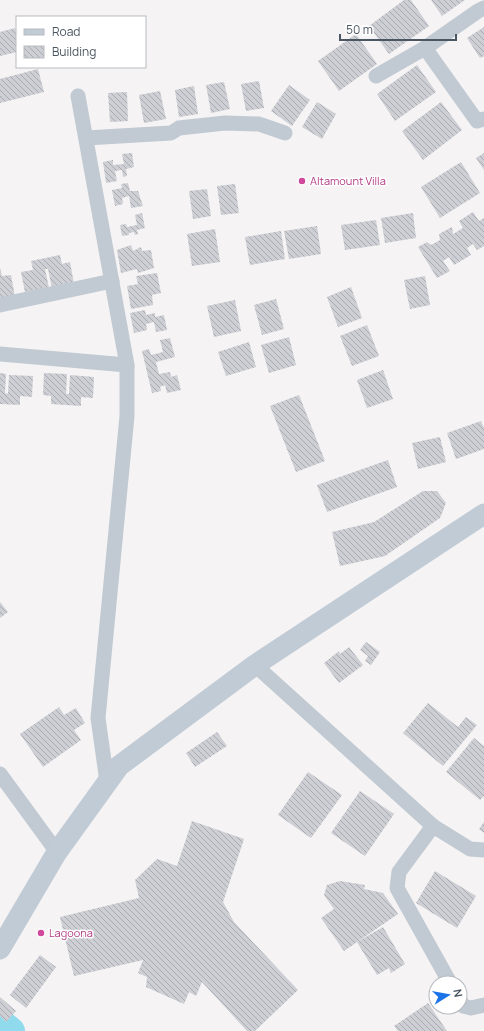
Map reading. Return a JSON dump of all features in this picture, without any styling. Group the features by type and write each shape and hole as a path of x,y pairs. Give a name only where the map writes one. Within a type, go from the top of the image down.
{"street":[{"path":"376,76 425,48 484,8"},
{"path":"425,48 477,121 484,119"},
{"path":"78,96 127,365 127,416 98,718 107,782"},
{"path":"86,138 171,133 179,128 225,123 259,124 284,133"},
{"path":"0,305 112,281"},
{"path":"0,354 127,365"},
{"path":"0,949 57,852 119,766 255,665 484,514"},
{"path":"255,665 432,826 470,849 484,850"},
{"path":"0,774 57,852"},
{"path":"432,826 399,872 397,888 446,975"},
{"path":"468,1007 484,1005"}],"building":[{"path":"404,0 411,0 429,26 389,54 369,26"},
{"path":"431,0 465,0 442,16"},
{"path":"484,27 484,56 480,58 467,38"},
{"path":"15,28 16,52 0,56 0,32"},
{"path":"356,34 377,64 339,91 318,61"},
{"path":"417,65 436,92 395,121 377,94"},
{"path":"38,69 44,92 0,103 0,79"},
{"path":"259,81 264,108 246,111 241,84"},
{"path":"224,82 230,109 211,113 206,85"},
{"path":"289,85 310,100 292,126 271,111"},
{"path":"194,86 198,114 179,117 175,90"},
{"path":"160,91 166,119 144,123 139,95"},
{"path":"127,92 128,121 110,122 108,93"},
{"path":"317,102 336,114 322,139 302,127"},
{"path":"441,102 462,130 423,160 402,131"},
{"path":"132,153 134,167 126,169 127,176 123,177 122,170 115,171 117,181 106,183 103,162 113,160 113,165 124,164 122,154"},
{"path":"484,153 484,170 476,158"},
{"path":"461,162 480,193 440,218 421,187"},
{"path":"128,183 130,191 138,191 143,206 131,208 129,196 122,198 123,204 115,206 112,190 122,188 121,184"},
{"path":"235,184 239,213 221,215 217,186"},
{"path":"207,189 211,216 193,219 189,191"},
{"path":"473,212 479,221 484,218 484,246 477,250 473,244 467,248 471,255 454,265 449,257 443,261 450,271 437,278 418,247 427,242 431,245 440,240 439,234 452,227 453,234 463,228 459,221"},
{"path":"142,213 145,228 137,230 138,234 135,235 134,232 129,233 129,235 122,236 120,225 126,224 127,227 137,225 135,215"},
{"path":"413,213 416,238 385,243 381,218"},
{"path":"376,220 380,245 345,250 341,225"},
{"path":"317,226 321,254 289,259 284,231"},
{"path":"215,229 220,262 192,266 187,234"},
{"path":"281,231 285,259 250,265 245,237"},
{"path":"131,245 133,251 141,247 142,251 151,250 154,268 138,273 137,269 121,273 117,250"},
{"path":"60,255 62,264 70,262 74,284 52,288 48,269 45,269 49,288 25,292 21,272 33,270 31,261"},
{"path":"0,268 2,276 11,275 15,297 0,300"},
{"path":"157,273 161,293 152,295 153,305 131,309 127,286 138,284 136,276"},
{"path":"425,276 430,305 410,309 404,280"},
{"path":"351,287 362,318 338,327 327,297"},
{"path":"276,299 284,329 262,335 254,305"},
{"path":"235,300 241,331 214,337 207,306"},
{"path":"145,310 146,315 155,313 155,317 164,315 167,330 156,332 154,322 146,324 147,330 134,333 130,313"},
{"path":"367,325 379,356 352,366 340,336"},
{"path":"289,337 296,365 269,373 261,345"},
{"path":"170,338 175,357 156,362 159,374 170,372 171,377 177,375 181,390 167,393 165,385 160,387 161,391 152,393 142,351 149,349 151,355 163,352 160,340"},
{"path":"249,342 256,367 226,376 218,352"},
{"path":"383,370 393,399 367,408 357,380"},
{"path":"0,373 6,374 5,393 8,394 9,375 33,376 32,397 20,396 20,405 0,404"},
{"path":"44,373 67,374 66,394 69,394 70,375 94,377 93,398 81,397 81,406 51,404 51,396 43,395"},
{"path":"299,395 325,461 296,472 270,406"},
{"path":"481,421 484,428 484,449 456,459 447,433"},
{"path":"440,437 446,462 418,469 412,443"},
{"path":"388,460 397,487 327,512 317,485"},
{"path":"423,491 437,491 446,503 440,518 385,556 340,566 332,532 374,522"},
{"path":"0,602 8,612 0,618"},
{"path":"366,642 380,652 371,665 365,661 368,656 360,650"},
{"path":"349,647 363,665 339,683 324,663 339,651 340,654"},
{"path":"428,703 458,727 466,717 477,725 443,766 403,733"},
{"path":"59,707 64,715 76,708 85,723 74,730 81,740 43,767 20,734"},
{"path":"217,732 227,746 195,767 186,753"},
{"path":"474,738 484,746 484,796 480,800 446,772"},
{"path":"308,772 342,795 311,838 278,815"},
{"path":"360,791 394,814 365,856 331,833"},
{"path":"192,821 244,839 223,902 234,922 298,990 255,1031 247,1031 202,982 196,996 189,992 184,1004 146,987 147,977 138,973 143,960 74,976 60,917 139,898 135,880 157,859 177,866"},
{"path":"484,822 484,833 479,829"},
{"path":"435,871 476,896 457,928 416,903"},
{"path":"340,881 365,885 364,889 383,893 398,914 344,951 321,918 334,909 324,895 327,885"},
{"path":"383,927 405,964 391,973 389,968 377,975 357,942"},
{"path":"40,955 56,967 26,1008 10,995"},
{"path":"0,997 16,1011 6,1022 0,1016"},
{"path":"428,1003 428,1015 436,1015 447,1031 398,1031 394,1026"}],"waterway":[{"path":"0,1022 11,1031"}],"place":[{"name":"Altamount Villa","path":"302,181"},
{"name":"Lagoona","path":"41,933"}]}
